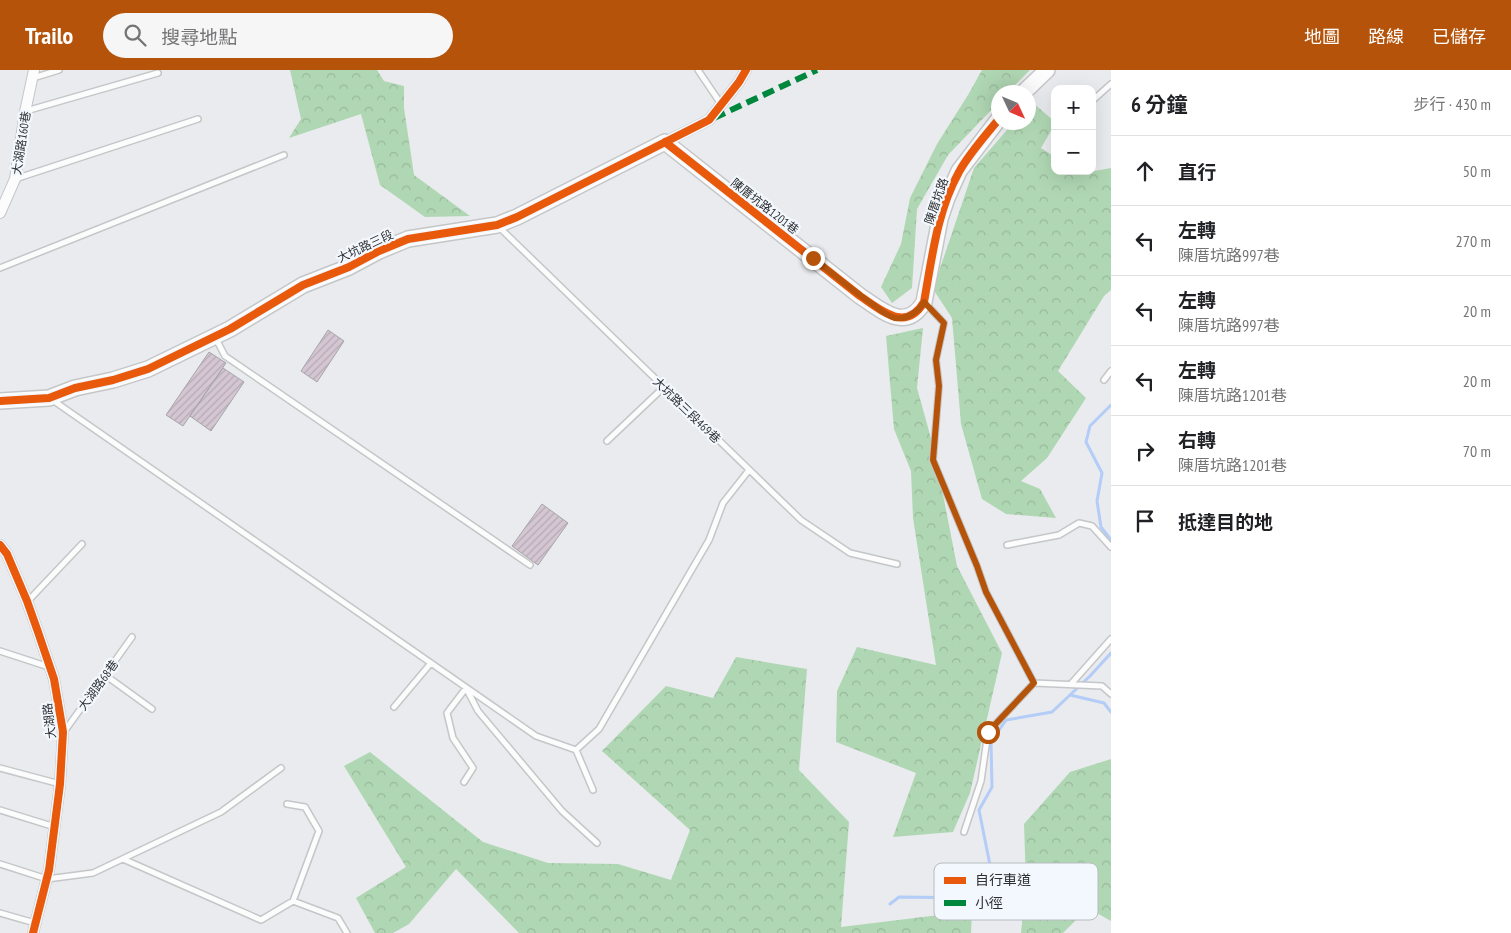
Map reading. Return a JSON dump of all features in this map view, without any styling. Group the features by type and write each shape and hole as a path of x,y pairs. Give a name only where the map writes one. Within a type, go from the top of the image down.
{"street":[{"name":"大坑路三段","path":"0,401 49,398 74,388 113,380 148,369 215,336 304,285 349,267 379,251 408,239 497,225 518,217 709,120 722,105 746,70"},
{"path":"1031,85 1047,70"},
{"name":"大湖路160巷","path":"0,213 15,180 25,112 33,74"},
{"name":"陳厝坑路","path":"924,302 940,219 947,198 959,171 991,129"},
{"name":"陳厝坑路1201巷","path":"665,142 860,296 881,310 895,318 908,317 920,309 924,302"},
{"name":"大湖路","path":"0,545 7,554 27,602 54,679 63,732 55,827 47,879 34,928"}],"lane":[{"path":"33,74 59,70"},
{"path":"698,70 722,105"},
{"path":"25,112 158,73"},
{"path":"1096,97 1111,84"},
{"path":"15,180 198,119"},
{"path":"0,268 284,155"},
{"name":"大坑路三段469巷","path":"497,225 801,520 850,553 897,564"},
{"path":"924,302 944,323 936,360 939,386 933,460 986,592 1034,683"},
{"path":"215,336 225,356 530,565"},
{"path":"1104,380 1111,371"},
{"path":"607,442 664,387"},
{"path":"49,398 536,736 576,750 593,790"},
{"path":"576,750 599,729 709,540 723,503 748,470"},
{"path":"1007,545 1058,536 1079,523 1092,526 1111,547"},
{"path":"27,602 82,544"},
{"name":"大湖路68巷","path":"63,732 132,637"},
{"path":"1073,684 1111,639"},
{"path":"0,651 50,668"},
{"path":"394,707 431,663"},
{"path":"105,674 152,709"},
{"path":"964,832 981,780 988,732 1034,683 1102,686 1111,694"},
{"path":"464,782 473,768 454,738 447,713 466,688"},
{"path":"466,688 478,711 562,811 597,843"},
{"path":"0,768 60,784"},
{"path":"0,864 47,879 92,873 221,812 281,768"},
{"path":"123,859 261,920 294,902 319,831 305,807 286,804"},
{"path":"0,810 55,827"},
{"path":"294,902 338,918 347,933"},
{"path":"0,913 34,928"}],"green space":[{"path":"290,70 377,70 384,81 404,86 404,108 414,175 470,216 425,217 380,185 361,114 289,138 301,119"},
{"path":"982,70 1030,70 1015,85 991,85 991,110 948,155 917,209 912,288 892,303 881,287 901,244 910,198 937,144"},
{"path":"1036,105 1051,119 1051,131 1041,148 1051,154 1051,175 1096,175 1096,171 1111,168 1111,290 1104,296 1058,371 1086,398 1047,458 1021,481 1040,489 1056,518 1006,514 982,499 961,424 952,318 933,289 974,168 1007,130 1036,130"},
{"path":"923,328 917,388 934,449 957,566 1002,653 970,793 953,832 893,837 916,773 836,742 837,691 857,647 936,665 913,518 911,471 894,429 886,336"},
{"path":"736,657 807,669 799,770 849,822 841,927 934,916 934,920 972,920 971,933 519,933 456,869 409,924 393,933 375,933 356,898 406,867 344,766 370,752 483,842 548,863 618,864 671,880 690,830 602,751 666,686 713,698"},
{"path":"1111,759 1111,921 1098,914 1098,863 1025,863 1024,824 1070,772"},
{"path":"1022,920 1076,920 1063,933 1021,933"}],"building":[{"path":"328,330 344,341 317,382 301,371"},
{"path":"209,352 226,363 183,426 166,415"},
{"path":"223,368 244,382 211,431 190,416"},
{"path":"542,504 568,523 538,565 512,546"}],"waterway":[{"path":"1111,405 1090,426 1086,442 1102,473 1097,501 1101,527 1111,540"},
{"path":"990,863 979,810 992,787 991,742 1006,720 1052,712 1111,653"},
{"path":"1070,695 1104,703 1111,712"},
{"path":"890,904 899,897 934,897"}],"marked path":[{"path":"714,118 817,70"}],"cycle path":[{"path":"0,401 49,398 75,388 113,380 148,369 230,329 303,285 349,267 379,251 408,239 497,225 517,217 709,120 739,82 746,70"},
{"path":"665,142 860,296 885,312 901,317 909,316 917,311 924,302 936,235 945,203 967,159 991,128"},
{"path":"0,545 7,554 27,601 54,679 63,732 60,784 49,870 33,933"}],"route":[{"path":"813,258 860,296 895,318 908,317 920,309 924,302 944,323 936,360 939,386 933,460 986,592 1034,683 988,732"}]}
